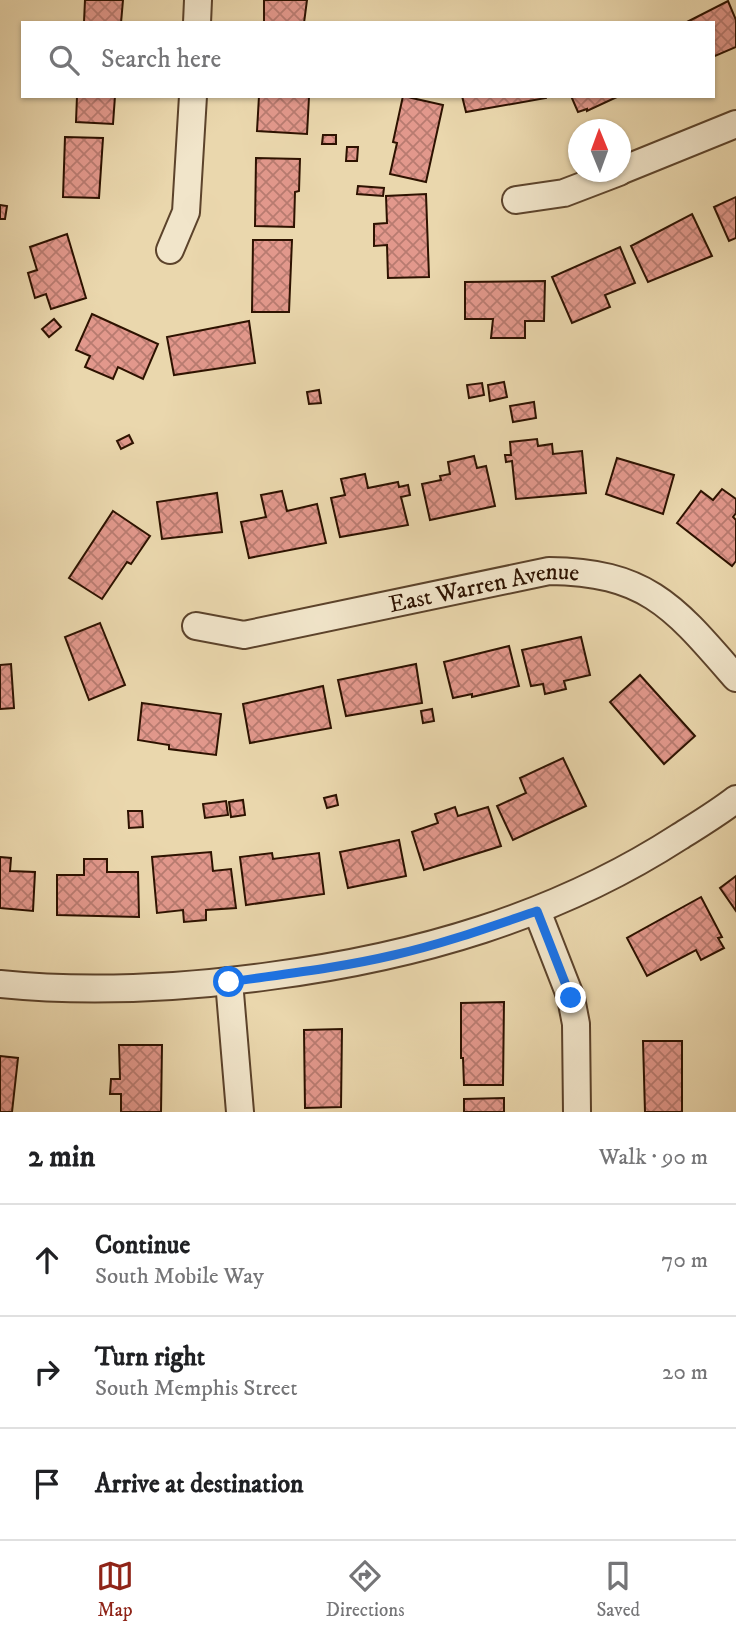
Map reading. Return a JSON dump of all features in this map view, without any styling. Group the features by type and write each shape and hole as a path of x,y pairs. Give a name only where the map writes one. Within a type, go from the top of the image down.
{"street":[{"path":"197,21 198,0"},
{"path":"170,250 186,212 192,98"},
{"path":"631,167 736,124"},
{"path":"516,200 564,193 592,182"},
{"name":"East Warren Avenue","path":"196,626 244,635 549,571 584,571 618,579 643,589 672,609 736,678"},
{"path":"0,984 87,988 229,982 393,956 447,942 537,911 645,859 736,799"},
{"path":"537,911 571,998 576,1024 578,1112"},
{"path":"229,982 240,1112"}],"building":[{"path":"85,0 123,0 121,21 84,21"},
{"path":"264,0 307,0 304,21 264,21"},
{"path":"728,1 736,20 736,47 715,56 715,21 689,21"},
{"path":"77,98 115,98 113,124 76,122"},
{"path":"259,98 309,98 307,134 257,131"},
{"path":"403,98 443,105 426,182 390,174 397,143 393,142"},
{"path":"462,98 546,98 466,112"},
{"path":"572,98 615,98 587,111 578,112"},
{"path":"323,135 336,135 336,144 322,144"},
{"path":"65,137 103,138 99,198 63,197"},
{"path":"347,147 358,147 357,161 346,161"},
{"path":"256,158 300,159 294,227 255,226"},
{"path":"358,186 384,188 383,196 357,194"},
{"path":"426,194 429,277 388,278 387,245 374,246 374,224 387,223 386,196"},
{"path":"736,197 736,238 729,241 714,207"},
{"path":"0,205 7,206 5,219 0,219"},
{"path":"692,214 712,256 648,282 631,246"},
{"path":"67,234 86,298 51,309 46,294 35,298 28,273 37,270 30,247"},
{"path":"253,240 292,240 289,312 252,312"},
{"path":"620,247 635,283 605,295 610,307 572,323 552,277"},
{"path":"545,281 544,321 525,321 525,338 491,338 493,319 465,319 465,282"},
{"path":"92,314 158,344 143,379 118,367 113,379 85,367 90,356 76,350"},
{"path":"54,319 61,327 49,337 42,329"},
{"path":"249,321 255,363 174,375 167,337"},
{"path":"504,382 507,397 490,401 488,385"},
{"path":"482,383 484,395 469,398 467,385"},
{"path":"319,390 321,403 309,404 307,392"},
{"path":"534,402 536,418 513,422 510,406"},
{"path":"129,435 133,443 121,449 117,441"},
{"path":"537,439 538,446 552,444 553,454 582,451 586,493 516,499 512,461 506,462 505,455 511,455 510,442"},
{"path":"474,456 477,468 486,466 495,506 430,520 422,484 441,480 440,476 450,474 448,462"},
{"path":"617,458 674,475 663,514 606,494"},
{"path":"365,474 368,488 398,482 399,487 408,485 410,495 401,497 408,525 340,537 331,498 345,495 341,479"},
{"path":"722,489 736,499 736,513 733,517 736,520 736,561 732,566 677,523 701,491 713,500"},
{"path":"282,491 287,511 317,504 326,543 249,558 241,522 266,517 261,495"},
{"path":"217,493 222,532 162,539 157,502"},
{"path":"113,511 150,536 131,564 127,562 102,599 69,578"},
{"path":"100,623 125,685 89,700 65,637"},
{"path":"581,637 590,675 564,681 566,689 545,694 543,684 531,686 522,650"},
{"path":"509,646 519,686 472,697 472,694 453,698 444,662"},
{"path":"11,664 14,708 0,709 0,665"},
{"path":"416,664 422,703 346,716 338,680"},
{"path":"640,675 695,736 664,764 610,702"},
{"path":"323,686 331,728 250,743 243,704"},
{"path":"142,703 221,714 216,755 169,749 169,745 138,740"},
{"path":"432,709 434,721 423,723 421,711"},
{"path":"563,758 586,806 513,840 497,806 526,793 520,778"},
{"path":"336,795 338,805 327,808 324,798"},
{"path":"243,800 245,815 231,817 229,802"},
{"path":"226,801 228,815 205,818 203,804"},
{"path":"455,807 458,816 488,807 501,846 424,870 412,832 438,823 435,814"},
{"path":"128,811 142,811 143,827 129,828"},
{"path":"399,840 406,876 348,888 340,852"},
{"path":"211,852 213,871 231,869 236,908 206,910 206,920 184,922 183,910 157,913 152,857"},
{"path":"272,853 273,859 319,853 324,894 246,905 240,857"},
{"path":"0,857 11,858 10,871 35,872 33,911 0,908"},
{"path":"84,859 107,859 107,872 138,872 139,917 57,915 57,875 84,875"},
{"path":"736,876 736,911 720,888"},
{"path":"701,897 722,937 718,938 724,948 701,960 696,950 647,976 627,938"},
{"path":"504,1002 503,1085 464,1085 461,1003"},
{"path":"342,1029 341,1107 305,1108 304,1030"},
{"path":"643,1041 682,1041 682,1112 645,1112"},
{"path":"119,1045 162,1045 161,1112 121,1112 121,1094 110,1094 111,1079 120,1079"},
{"path":"0,1056 18,1058 12,1112 0,1112"},
{"path":"504,1098 504,1112 464,1112 464,1099"}],"route":[{"path":"229,982 393,956 447,942 537,911 571,998"}]}
